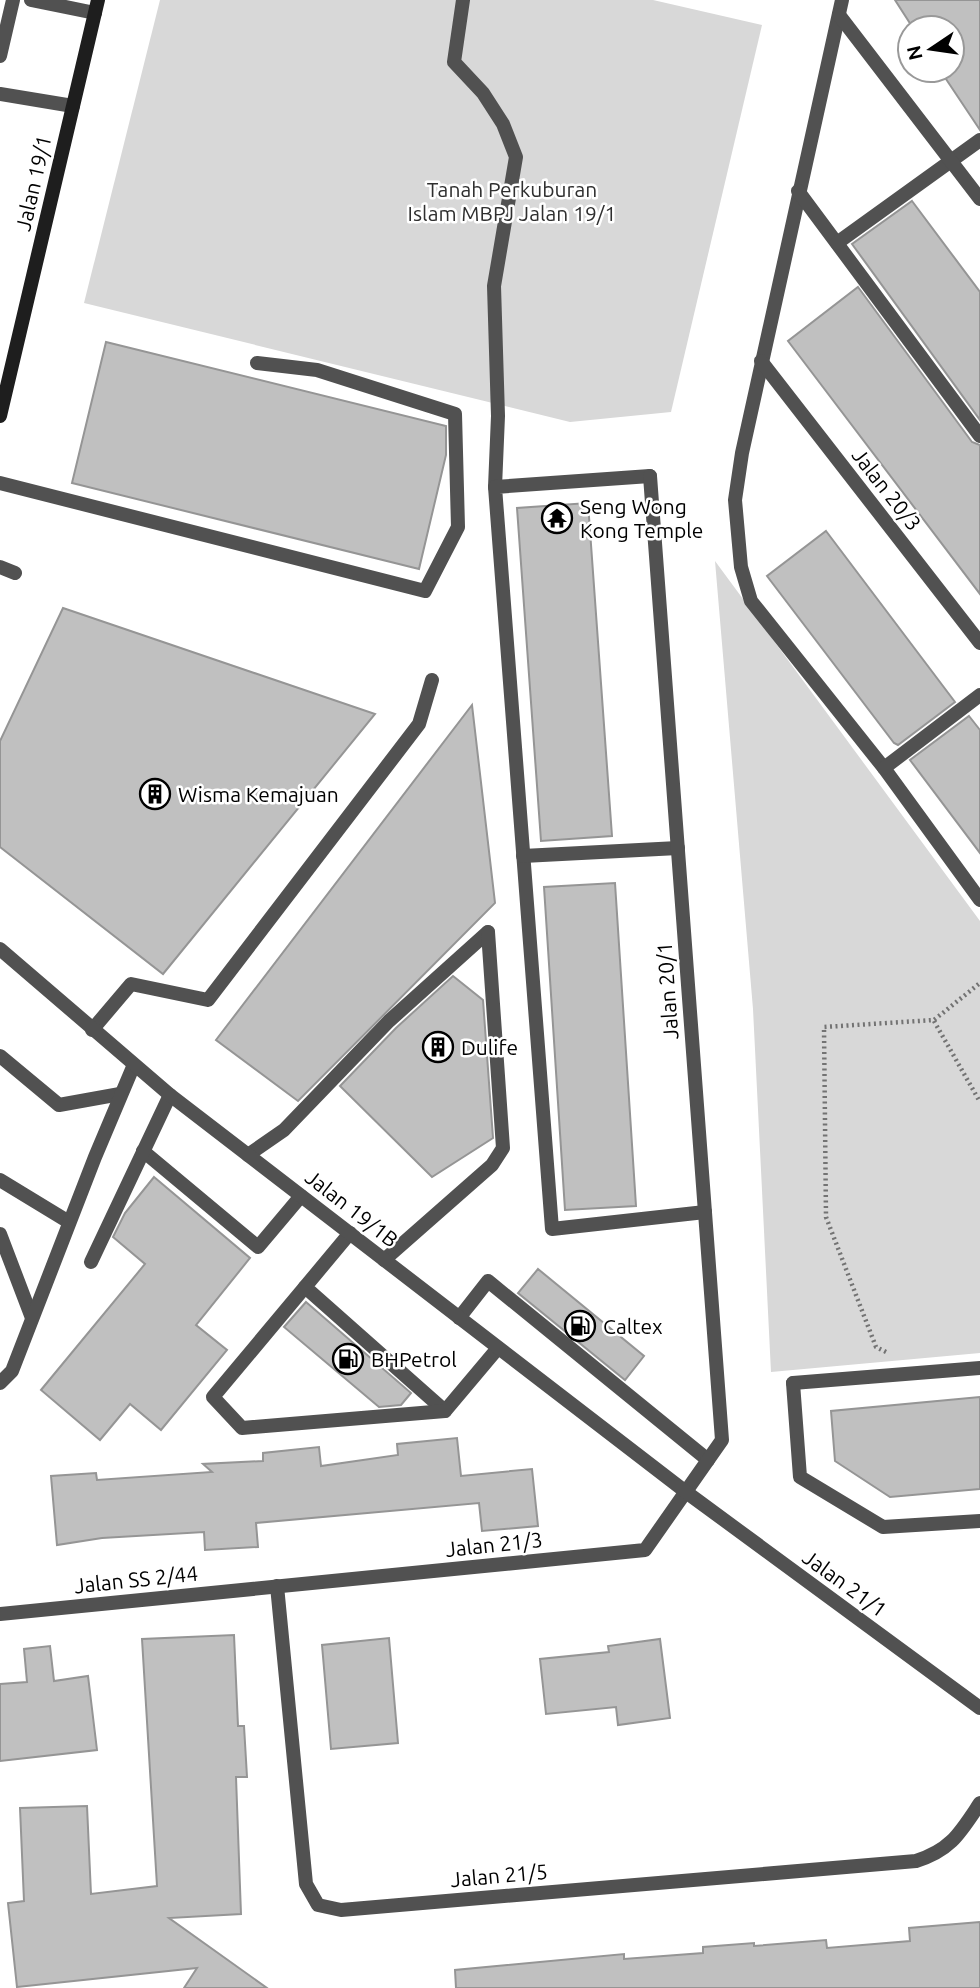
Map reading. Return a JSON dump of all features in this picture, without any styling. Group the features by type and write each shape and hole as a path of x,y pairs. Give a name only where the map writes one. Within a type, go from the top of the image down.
{"main road":[{"name":"Jalan 19/1","path":"0,416 97,6"}],"street":[{"path":"0,56 13,0"},
{"path":"31,0 97,6"},
{"path":"463,0 454,62 483,93 516,157 494,286 498,416 495,487 552,1229 705,1212"},
{"path":"841,7 980,200"},
{"path":"841,7 761,361 735,500 741,567 751,601 884,768 980,900"},
{"path":"0,94 73,106"},
{"path":"838,243 980,140"},
{"path":"798,191 980,436"},
{"name":"Jalan 20/3","path":"761,361 980,643"},
{"path":"0,483 425,591 458,527 455,414 317,370 257,363"},
{"name":"Jalan 20/1","path":"495,487 650,475 722,1440 685,1492"},
{"path":"0,567 15,573"},
{"path":"92,1030 131,984 208,1000 419,724 432,680"},
{"path":"884,768 980,695"},
{"path":"523,856 678,848"},
{"path":"248,1155 284,1130 389,1021 488,932 503,1148 492,1165 384,1260"},
{"name":"Jalan 19/1B","path":"0,949 133,1066 685,1492"},
{"path":"0,1056 59,1105 120,1094"},
{"path":"0,1383 12,1371 133,1066"},
{"path":"92,1262 170,1095"},
{"path":"143,1151 258,1247 302,1196"},
{"path":"0,1180 69,1222"},
{"path":"350,1233 213,1398 242,1428 444,1411 498,1348"},
{"path":"0,1234 32,1318"},
{"path":"458,1318 488,1281 708,1460"},
{"path":"305,1287 444,1411"},
{"path":"980,1368 793,1383 800,1478 883,1527 980,1521"},
{"name":"Jalan 21/3","path":"277,1586 645,1550 685,1492"},
{"name":"Jalan 21/1","path":"685,1492 980,1708"},
{"name":"Jalan SS 2/44","path":"0,1614 277,1586"},
{"name":"Jalan 21/5","path":"277,1586 306,1885 318,1905 341,1910 916,1861 939,1853 955,1840 980,1803"}],"path":[{"path":"893,1356 876,1347 826,1217 824,1027 934,1020 980,984"},
{"path":"934,1020 980,1102"}],"green space":[{"name":"Tanah Perkuburan Islam MBPJ Jalan 19/1","path":"160,0 653,0 762,25 671,412 570,422 84,303"},
{"path":"715,561 980,921 980,1353 771,1372 753,1009"}],"building":[{"path":"895,0 980,0 980,130 949,84 966,84 966,14 904,14"},
{"path":"912,201 980,292 980,420 852,244"},
{"path":"858,287 972,442 980,445 980,594 788,341"},
{"path":"106,342 446,426 446,455 419,569 72,483"},
{"path":"588,503 612,836 541,841 517,508"},
{"path":"826,531 955,702 898,745 767,576"},
{"name":"Wisma Kemajuan","path":"63,608 375,714 163,974 0,847 0,741"},
{"path":"472,705 495,903 298,1101 216,1040"},
{"path":"969,716 980,730 980,853 910,760"},
{"path":"615,883 636,1206 565,1210 544,887"},
{"name":"Dulife","path":"453,976 483,1000 493,1138 432,1177 340,1086 396,1028"},
{"path":"154,1177 250,1258 196,1325 227,1350 161,1430 130,1404 100,1440 41,1390 145,1264 113,1237 125,1213"},
{"name":"Caltex","path":"538,1269 644,1356 625,1380 518,1293"},
{"name":"BHPetrol","path":"306,1302 411,1393 401,1405 379,1407 284,1327"},
{"path":"980,1397 980,1489 890,1497 835,1461 831,1411"},
{"path":"457,1438 461,1476 532,1469 538,1526 482,1531 479,1503 256,1523 258,1547 205,1550 204,1532 102,1538 57,1545 51,1476 96,1473 97,1480 212,1472 203,1464 263,1461 263,1453 319,1447 321,1466 398,1455 397,1444"},
{"path":"234,1635 238,1726 244,1726 247,1777 236,1777 241,1914 169,1918 267,1988 184,1988 197,1968 17,1987 8,1903 24,1901 20,1808 87,1806 91,1894 157,1886 142,1639"},
{"path":"389,1638 398,1743 331,1749 322,1645"},
{"path":"660,1639 670,1718 618,1725 616,1707 546,1714 540,1659 609,1652 608,1646"},
{"path":"50,1646 54,1681 88,1676 97,1750 0,1761 0,1684 27,1682 24,1649"},
{"path":"980,1922 980,1988 456,1988 455,1970 624,1954 624,1959 703,1953 703,1947 754,1943 754,1946 826,1940 827,1948 910,1941 909,1928"}],"place":[{"name":"Seng Wong Kong Temple","path":"557,518"},
{"name":"Wisma Kemajuan","path":"155,794"},
{"name":"Dulife","path":"438,1047"},
{"name":"Caltex","path":"580,1326"},
{"name":"BHPetrol","path":"348,1359"}]}
